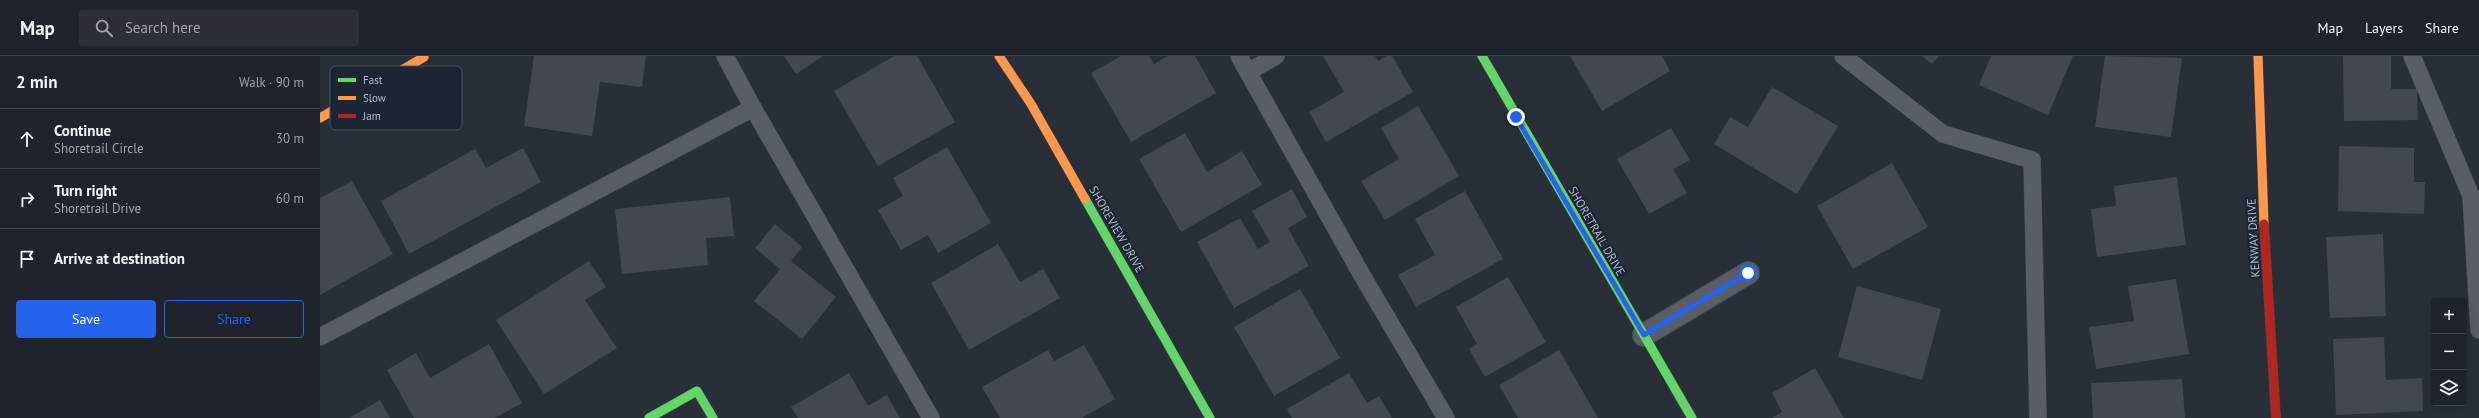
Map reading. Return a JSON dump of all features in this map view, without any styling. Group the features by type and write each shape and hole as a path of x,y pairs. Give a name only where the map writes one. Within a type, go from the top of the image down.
{"street":[{"name":"SHOREVIEW DRIVE","path":"999,56 1031,104 1210,418"},
{"name":"SHORETRAIL DRIVE","path":"1482,56 1692,418"},
{"name":"KENWAY DRIVE","path":"2258,56 2261,165 2276,418"},
{"path":"409,66 424,57"},
{"path":"320,118 330,112"},
{"path":"1644,335 1748,273"},
{"path":"649,418 697,391 713,418"}],"lane":[{"path":"725,56 753,108 931,418"},
{"path":"1239,56 1362,277 1446,418"},
{"path":"1248,72 1276,56"},
{"path":"1843,56 1943,134 2032,160 2038,418"},
{"path":"2412,56 2471,196 2479,330"},
{"path":"320,337 753,108"}],"building":[{"path":"534,56 646,56 642,87 600,82 592,136 524,126"},
{"path":"784,56 823,56 796,74"},
{"path":"894,56 917,56 955,122 878,166 834,91"},
{"path":"1121,56 1149,56 1154,64 1168,56 1195,56 1216,93 1131,142 1091,73"},
{"path":"1323,56 1375,56 1378,61 1387,56 1392,56 1413,92 1326,142 1309,112 1344,92"},
{"path":"1570,56 1662,56 1670,71 1602,111"},
{"path":"1922,56 1939,56 1932,64"},
{"path":"1991,56 2073,56 2048,115 1979,85"},
{"path":"2105,56 2182,58 2171,137 2095,127"},
{"path":"2343,56 2391,56 2391,89 2417,89 2418,120 2344,121"},
{"path":"1772,87 1838,126 1797,194 1714,144 1730,117 1748,127"},
{"path":"1418,106 1459,176 1385,220 1361,181 1399,159 1381,128"},
{"path":"1671,128 1690,160 1673,169 1687,193 1649,214 1617,159"},
{"path":"1185,133 1207,172 1242,151 1262,185 1181,232 1139,159"},
{"path":"2339,146 2414,148 2414,182 2425,182 2424,214 2338,211"},
{"path":"947,147 991,223 938,253 928,235 901,250 878,210 903,196 893,178"},
{"path":"523,148 541,182 409,254 381,201 475,149 486,168"},
{"path":"1892,163 1928,227 1853,269 1817,206"},
{"path":"2177,177 2186,245 2097,257 2091,209 2116,206 2114,186"},
{"path":"352,181 393,254 320,295 320,198"},
{"path":"1292,189 1307,217 1288,228 1309,266 1234,308 1197,242 1240,218 1258,249 1270,242 1252,211"},
{"path":"1465,191 1503,259 1416,307 1398,275 1435,255 1415,219"},
{"path":"730,197 734,236 706,238 708,265 622,274 615,209"},
{"path":"775,224 802,247 791,261 836,297 802,339 754,301 780,269 755,248"},
{"path":"2383,234 2386,316 2330,318 2326,237"},
{"path":"998,244 1020,282 1043,269 1060,298 969,350 931,283"},
{"path":"589,261 606,287 585,300 617,348 544,394 496,320"},
{"path":"1508,277 1546,342 1485,377 1469,349 1477,344 1456,307"},
{"path":"2176,279 2189,354 2096,369 2089,327 2134,321 2128,286"},
{"path":"1857,286 1941,309 1922,380 1838,357"},
{"path":"1300,289 1340,358 1274,396 1234,327"},
{"path":"2384,337 2386,380 2422,378 2423,411 2336,415 2333,339"},
{"path":"489,344 522,403 495,418 414,418 387,370 416,353 430,378"},
{"path":"1084,345 1115,399 1082,418 1000,418 982,387 1048,350 1054,361"},
{"path":"1559,350 1598,418 1518,418 1499,385"},
{"path":"1815,368 1844,418 1772,418 1782,412 1772,393"},
{"path":"849,373 868,406 887,395 900,418 798,418 791,407"},
{"path":"1349,373 1367,403 1379,396 1392,418 1292,418 1287,409"},
{"path":"2182,379 2185,418 2093,418 2091,383"},
{"path":"380,400 390,418 349,418"}],"traffic: fast":[{"path":"1482,56 1692,418"},
{"path":"1085,199 1210,418"},
{"path":"649,418 697,391 713,418"}],"traffic: slow":[{"path":"999,56 1031,104 1085,199"},
{"path":"2258,56 2264,224"},
{"path":"409,66 424,57"},
{"path":"320,118 330,112"}],"traffic: jam":[{"path":"2264,224 2276,418"}],"route":[{"path":"1516,117 1644,335 1748,273"}]}
